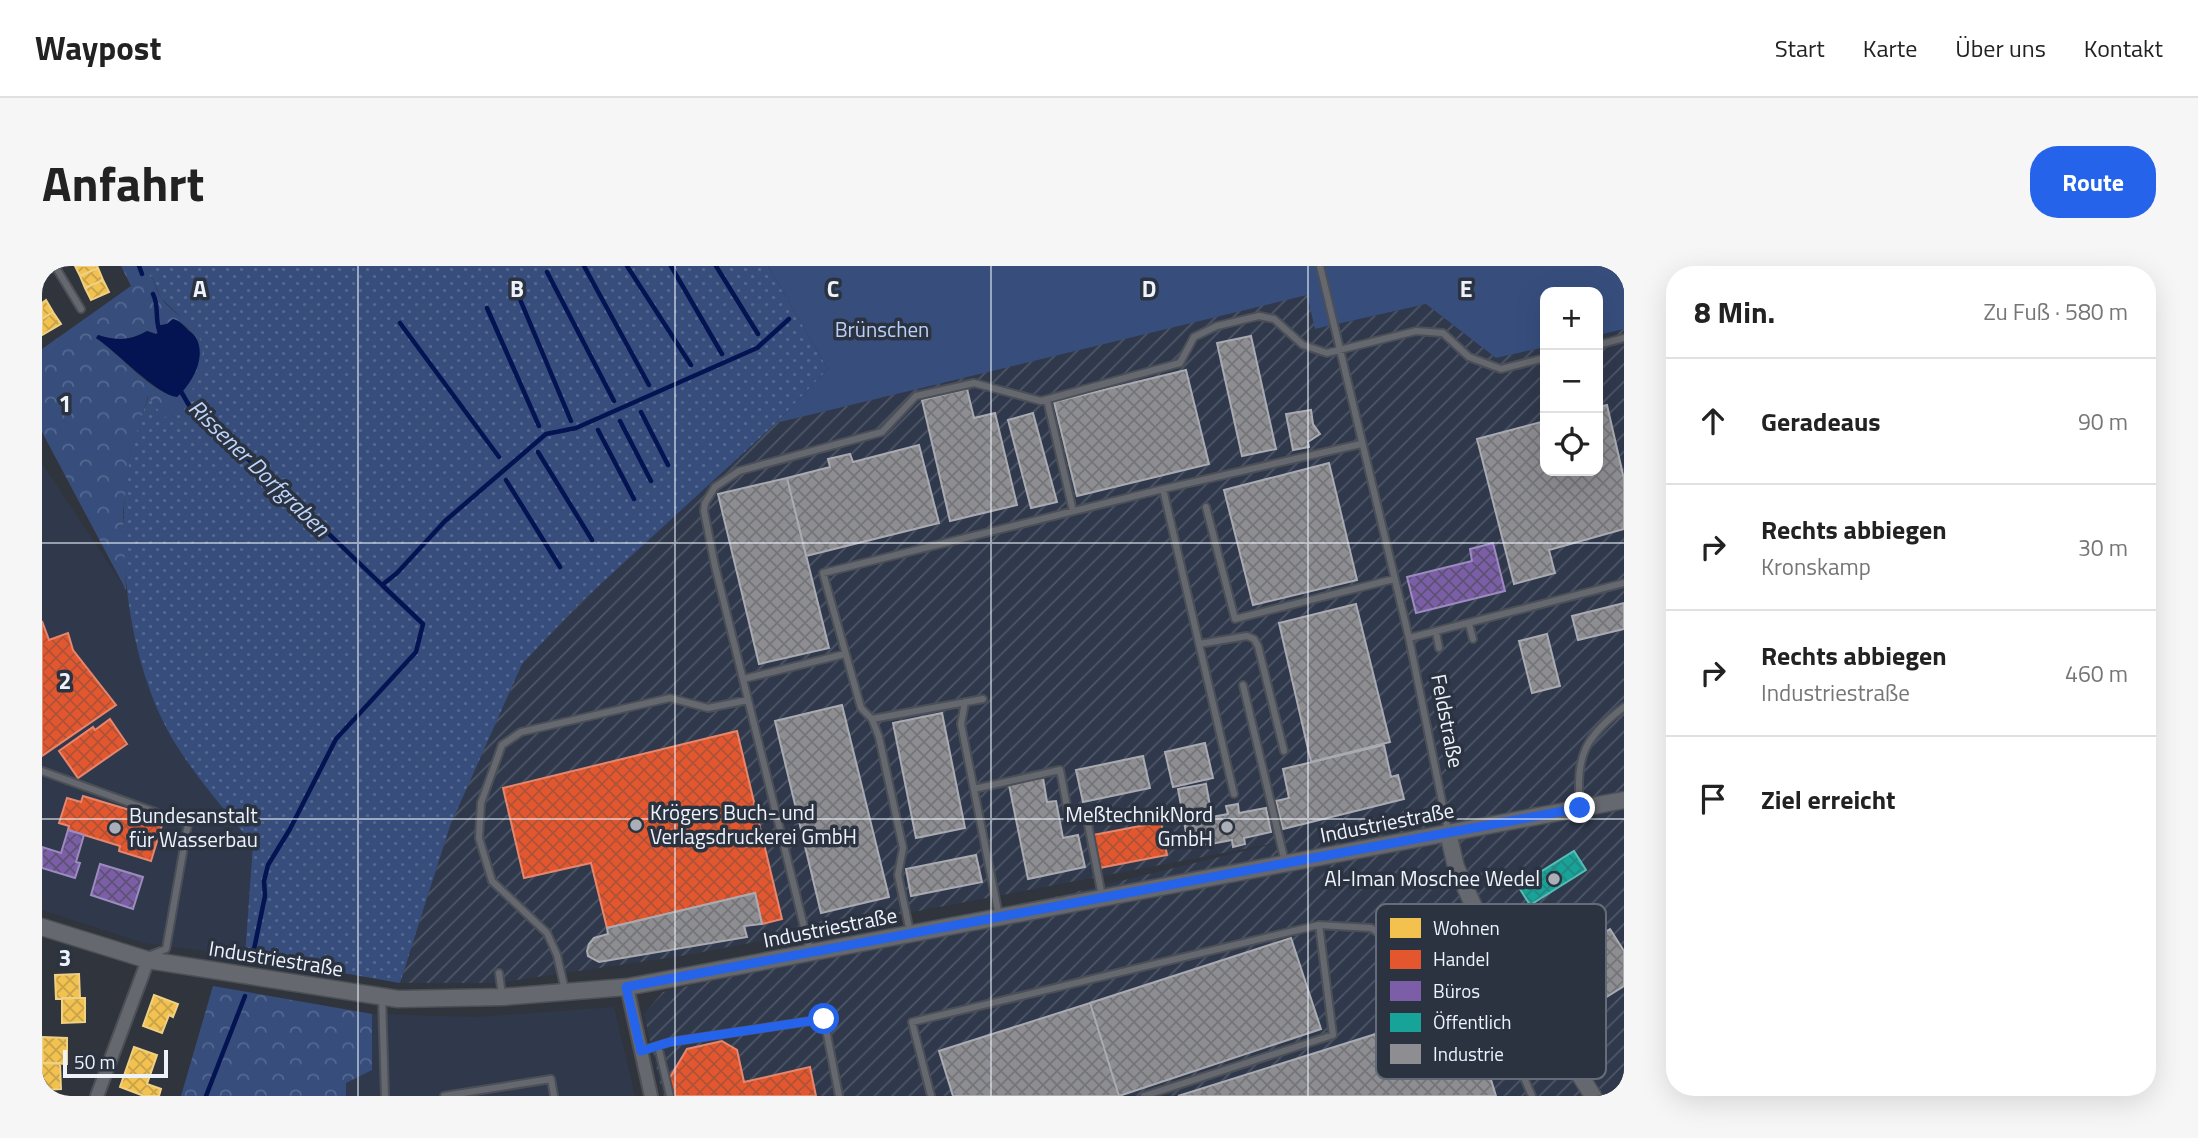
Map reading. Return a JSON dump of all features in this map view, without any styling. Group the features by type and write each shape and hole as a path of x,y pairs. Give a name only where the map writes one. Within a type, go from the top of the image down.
{"street":[{"name":"Industriestraße","path":"42,928 146,959 382,997 502,997 566,992 626,987 1624,800"},
{"name":"Feldstraße","path":"1448,833 1456,867 1473,904"},
{"path":"97,1096 146,959"},
{"path":"626,987 651,1096"},
{"name":"Feldstraße","path":"1582,1079 1593,1096"}],"lane":[{"path":"55,266 81,309"},
{"name":"Feldstraße","path":"1320,266 1409,638 1448,833"},
{"path":"811,953 715,566 704,511 705,503 715,487 739,471 882,432 916,396 974,383 1041,401 1047,400 1180,363 1195,337 1217,327 1259,316 1274,319 1303,345 1327,352 1416,331 1443,333 1469,357 1501,369 1540,359"},
{"path":"1603,344 1624,338"},
{"path":"1047,400 1073,511"},
{"path":"910,934 898,875 903,848 879,737 872,719 861,708 823,573 1361,443"},
{"path":"1163,489 1234,794"},
{"path":"1206,507 1235,619 1394,579"},
{"path":"1409,638 1624,583"},
{"path":"1469,624 1473,639"},
{"path":"1436,632 1439,648"},
{"path":"1199,644 1247,636 1254,639 1284,751"},
{"path":"743,678 845,654"},
{"path":"1243,685 1286,863"},
{"path":"566,992 557,955 547,933 492,881 479,838 481,803 502,745 521,732 670,698 708,708 748,700"},
{"path":"872,719 983,699"},
{"path":"965,702 961,724 999,918"},
{"path":"1580,808 1579,766 1588,744 1599,726 1624,707"},
{"path":"974,789 1060,770 1069,817"},
{"path":"42,771 188,824 166,949 146,959"},
{"path":"1087,819 1102,898"},
{"path":"1144,1096 1333,1035 1319,925"},
{"path":"931,1096 912,1021 1319,925 1371,928 1376,931"},
{"path":"499,973 502,997"},
{"path":"382,997 385,1096"},
{"path":"641,1051 824,1019 839,1096"},
{"path":"658,1046 670,1096"},
{"path":"444,1096 551,1079 554,1096"},
{"path":"1525,1079 1532,1096"}],"shaded area":[{"path":"1307,294 1316,329 1426,304 1496,358 1540,348 1540,476 1603,476 1603,334 1624,329 1624,1096 663,1096 644,1014 663,992 1281,842 681,956 496,983 400,983 450,826 522,664 579,604 776,423"},
{"path":"173,319 195,336 200,352 193,377 177,397 148,381 96,338 98,335 117,339 129,338 147,331 156,334 157,326 167,324"},
{"path":"42,463 126,590 151,691 163,722 179,750 253,844 245,956 144,943 42,910"},
{"path":"614,1007 635,1096 346,1096 346,1083 372,1070 372,1014 476,1017"}],"green space":[{"path":"121,266 147,266 163,301 195,331 202,344 204,356 199,380 164,418 148,396 130,455 123,513 126,590 42,432 42,349 131,286","holes":["173,319 193,334 198,355 192,378 177,397 156,388 96,338 98,335 117,339 129,338 147,331 156,334 160,325"]},
{"path":"147,266 768,266 828,369 776,423 579,604 522,664 450,826 400,983 245,956 253,844 180,751 148,685 137,648 125,568 125,491 132,448 149,395 164,418 195,331 161,298"},
{"name":"Brünschen","path":"768,266 1624,266 1624,329 1603,334 1603,287 1540,287 1540,348 1496,358 1426,304 1315,329 1307,295 776,423 828,369"},
{"path":"213,986 372,1014 372,1070 346,1083 346,1096 181,1096"}],"building: Wohnen":[{"path":"75,266 97,266 98,268 80,276"},
{"path":"98,268 103,280 85,288 80,276"},
{"path":"103,280 109,292 91,300 85,288"},
{"path":"46,300 53,312 42,319 42,303"},
{"path":"53,312 61,324 42,335 42,319"},
{"path":"79,974 80,998 56,999 55,975"},
{"path":"154,995 178,1004 173,1017 169,1015 162,1033 143,1026"},
{"path":"62,998 85,998 85,1022 62,1023"},
{"path":"42,1037 67,1038 67,1064 43,1063"},
{"path":"134,1047 157,1055 147,1084 161,1089 159,1096 144,1096 120,1087"},
{"path":"42,1063 60,1063 61,1089 42,1090"}],"building: Handel":[{"path":"42,621 49,640 68,633 73,650 116,705 42,756"},
{"path":"110,719 127,744 78,778 59,751 93,727 95,730"},
{"name":"Krögers Buch- und Verlagsdruckerei GmbH","path":"737,731 782,919 762,924 755,893 607,928 591,863 524,878 503,788"},
{"name":"Bundesanstalt für Wasserbau","path":"83,796 133,811 132,815 162,825 151,861 119,851 120,846 68,830 69,826 59,823 67,798 81,802"},
{"path":"1161,822 1167,855 1099,868 1093,835"},
{"path":"722,1041 737,1050 744,1082 810,1067 816,1096 673,1096 669,1079 687,1049"}],"building: Büros":[{"path":"1493,543 1505,591 1416,613 1407,577 1472,561 1470,549"},
{"path":"68,830 84,835 76,862 80,863 75,878 42,868 42,847 61,853"},
{"path":"100,864 143,877 133,909 91,895"}],"building: Öffentlich":[{"path":"1574,851 1586,870 1532,904 1518,886"}],"building: Industrie":[{"path":"1251,336 1276,449 1242,456 1217,343"},
{"path":"1186,370 1209,464 1077,496 1054,402"},
{"path":"967,389 974,418 995,413 1017,505 950,521 922,400"},
{"path":"1607,405 1624,479 1624,529 1549,550 1555,573 1514,584 1477,439 1540,422 1540,476 1603,476 1603,406"},
{"path":"1311,410 1313,424 1320,434 1308,442 1309,447 1293,450 1286,414"},
{"path":"1033,413 1057,502 1031,508 1008,420"},
{"path":"919,445 939,523 806,556 787,478 830,467 828,459 850,454 853,462"},
{"path":"1329,463 1357,580 1253,605 1224,490"},
{"path":"787,478 829,648 759,664 718,494"},
{"path":"1624,603 1624,629 1578,640 1572,616"},
{"path":"1356,604 1390,742 1311,762 1279,623"},
{"path":"1547,634 1560,686 1532,693 1519,641"},
{"path":"842,705 889,897 821,913 775,721"},
{"path":"942,713 965,828 916,838 893,723"},
{"path":"1205,743 1213,778 1173,787 1165,752"},
{"path":"1384,745 1391,777 1398,775 1404,799 1283,829 1276,801 1289,798 1283,769"},
{"path":"1143,756 1150,788 1083,802 1076,770"},
{"path":"1043,778 1047,802 1056,801 1063,838 1078,835 1085,867 1028,879 1009,785"},
{"name":"MeßtechnikNord GmbH","path":"1206,784 1212,817 1184,822 1178,789"},
{"name":"MeßtechnikNord GmbH","path":"1238,804 1239,813 1266,808 1271,832 1244,838 1245,844 1233,847 1232,840 1189,848 1184,822 1228,814 1226,806"},
{"path":"976,855 982,882 911,896 906,869"},
{"path":"755,893 762,924 744,926 747,937 599,962 588,956 589,944 594,938 608,934 607,928"},
{"path":"1610,929 1624,951 1624,986 1606,997 1606,932"},
{"path":"1291,938 1321,1029 1119,1096 1090,1003"},
{"path":"1090,1003 1119,1096 953,1096 939,1051"},
{"path":"1376,1034 1376,1079 1491,1079 1496,1096 1178,1096"}],"waterway":[{"name":"Rissener Dorfgraben","path":"139,266 142,274"},
{"path":"584,266 649,385"},
{"path":"627,266 691,365"},
{"path":"671,266 722,354"},
{"path":"716,266 758,334"},
{"path":"547,272 614,401"},
{"path":"514,285 571,421"},
{"name":"Rissener Dorfgraben","path":"153,294 159,330"},
{"path":"487,308 539,426"},
{"path":"252,959 265,896 264,881 268,865 290,829 336,739 416,652 423,624 382,585 397,573 445,521 546,434 576,428 757,348 789,319"},
{"path":"400,323 499,457"},
{"name":"Rissener Dorfgraben","path":"179,388 190,407"},
{"path":"641,412 668,465"},
{"name":"Rissener Dorfgraben","path":"199,416 280,487 382,585"},
{"path":"620,421 651,481"},
{"path":"598,430 634,499"},
{"path":"538,452 592,540"},
{"path":"506,480 560,567"},
{"path":"206,1096 245,996"}],"place":[{"name":"Krögers Buch- und Verlagsdruckerei GmbH","path":"636,825"},
{"name":"MeßtechnikNord GmbH","path":"1227,827"},
{"name":"Bundesanstalt für Wasserbau","path":"115,828"},
{"name":"Al-Iman Moschee Wedel","path":"1554,879"}],"route":[{"path":"824,1019 670,1042 641,1051 626,987 1580,808"}]}
